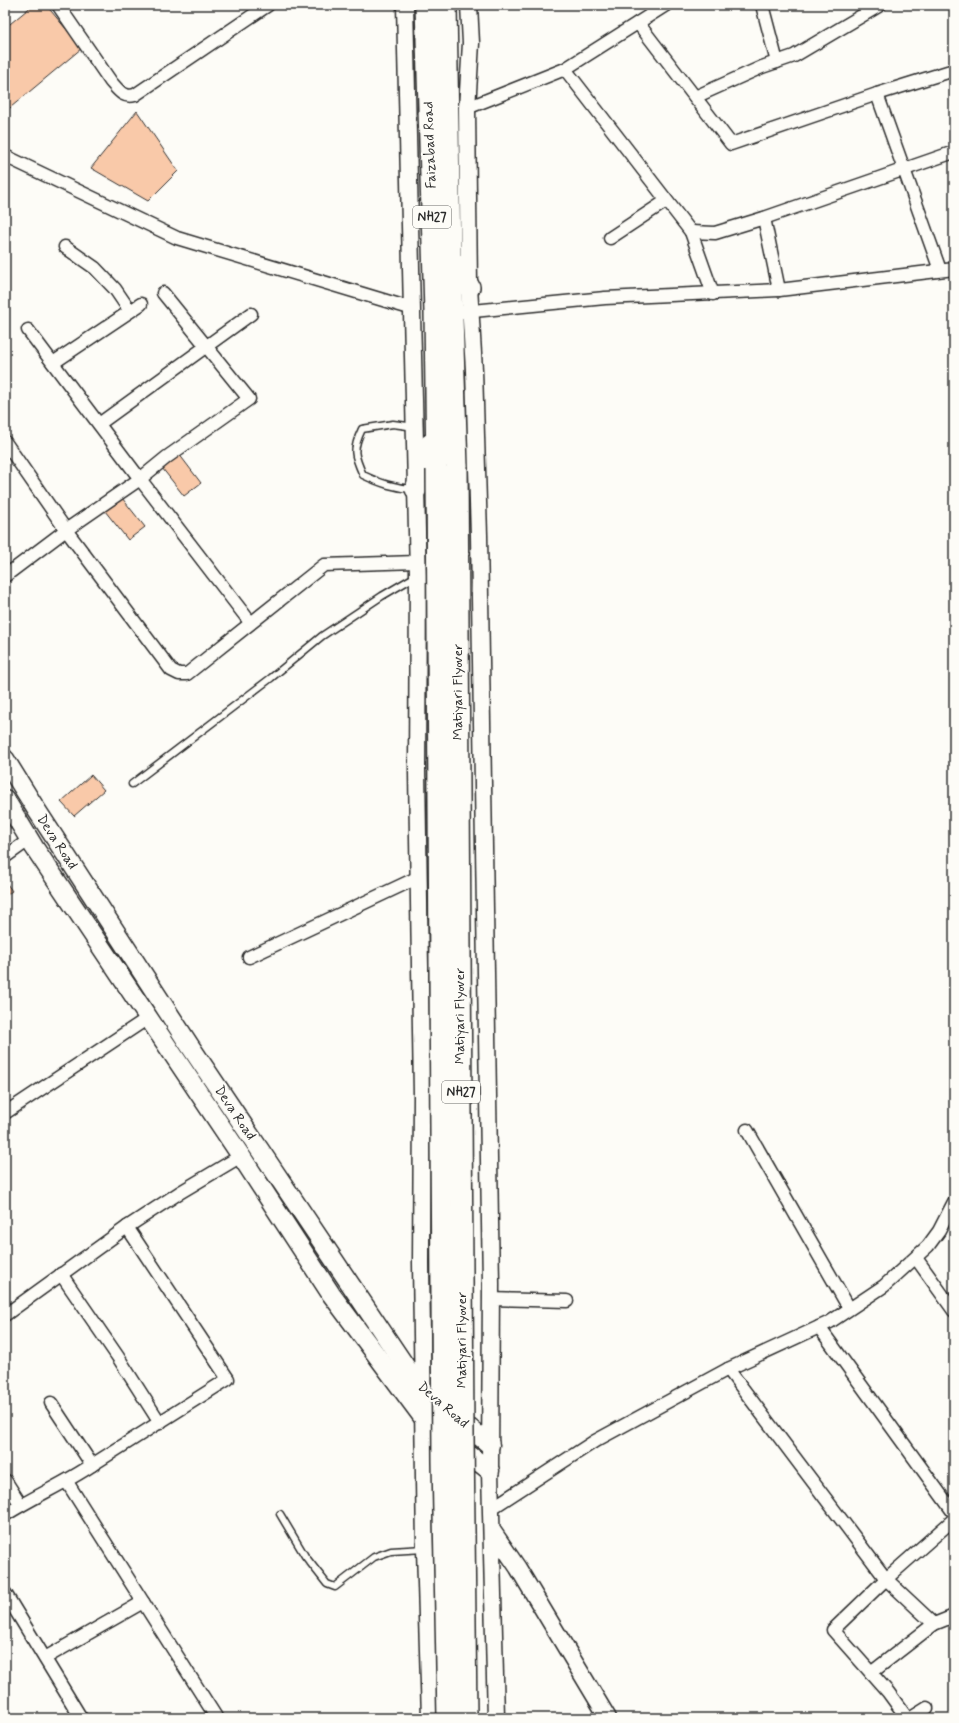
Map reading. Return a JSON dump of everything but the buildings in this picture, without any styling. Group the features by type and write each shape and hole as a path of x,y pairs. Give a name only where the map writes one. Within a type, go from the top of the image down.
{"highway":[{"name":"Faizabad Road","path":"426,5 436,428"},
{"name":"Faizabad Road","path":"446,5 450,259 461,312"},
{"path":"450,259 469,287"},
{"name":"Matiyari Flyover","path":"448,1718 443,1462 447,468 461,312"},
{"name":"Matiyari Flyover","path":"436,428 447,468 463,1403 466,1718"},
{"path":"416,489 436,428"}],"main road":[{"name":"Deva Road","path":"5,759 190,1046 414,1379 424,1390 490,1445"},
{"name":"Deva Road","path":"5,799 331,1294 424,1419 490,1471"}],"street":[{"path":"58,5 111,82 121,92 128,96 135,95 268,5"},
{"path":"406,5 418,569 417,772 425,1549 430,1718"},
{"path":"469,5 471,43 467,108 469,287 461,312 474,370 479,535 491,1299 490,1471 496,1718"},
{"path":"467,108 565,69 666,5"},
{"path":"762,5 777,62"},
{"path":"695,97 794,56 880,5"},
{"path":"638,23 731,144 877,94 954,70"},
{"path":"565,69 691,232 713,294"},
{"path":"877,94 940,270"},
{"path":"691,232 715,233 764,218 954,152"},
{"path":"5,156 177,238 413,309"},
{"path":"610,238 666,201"},
{"path":"764,218 780,290"},
{"path":"65,247 95,268 115,289 130,311"},
{"path":"461,312 605,298 780,290 940,270 954,270"},
{"path":"6,572 140,479 167,457 250,399 163,293"},
{"path":"53,363 141,304"},
{"path":"99,424 251,314"},
{"path":"28,330 250,622"},
{"path":"5,442 66,530 171,670 179,674 187,674 250,622 324,565 418,569"},
{"path":"5,857 30,839"},
{"path":"249,957 419,877"},
{"path":"5,1113 148,1018"},
{"path":"747,1130 850,1308"},
{"path":"5,1315 127,1227 179,1193 241,1156"},
{"path":"492,1508 595,1441 728,1370 830,1322 884,1286 916,1258 928,1246 939,1231 954,1202"},
{"path":"5,1515 21,1505 67,1482 228,1379 127,1227"},
{"path":"916,1258 954,1311"},
{"path":"61,1274 118,1357 160,1423"},
{"path":"491,1299 567,1301"},
{"path":"818,1327 954,1513"},
{"path":"728,1370 886,1579 934,1624"},
{"path":"51,1403 92,1465"},
{"path":"5,1480 21,1505"},
{"path":"67,1482 216,1717"},
{"path":"907,1718 888,1692 833,1630 886,1579 954,1518"},
{"path":"492,1530 518,1568 608,1718"},
{"path":"5,1593 81,1718"},
{"path":"45,1658 143,1602"},
{"path":"871,1674 934,1624 954,1616"},
{"path":"911,1718 927,1708"}],"lane":[{"path":"415,427 393,424 362,429 357,439 354,455 363,475 385,485 416,489"},
{"path":"132,784 271,678 322,636 382,596 418,569"},
{"path":"280,1514 305,1556 327,1584 335,1587 374,1557 391,1551 425,1549"}]}
